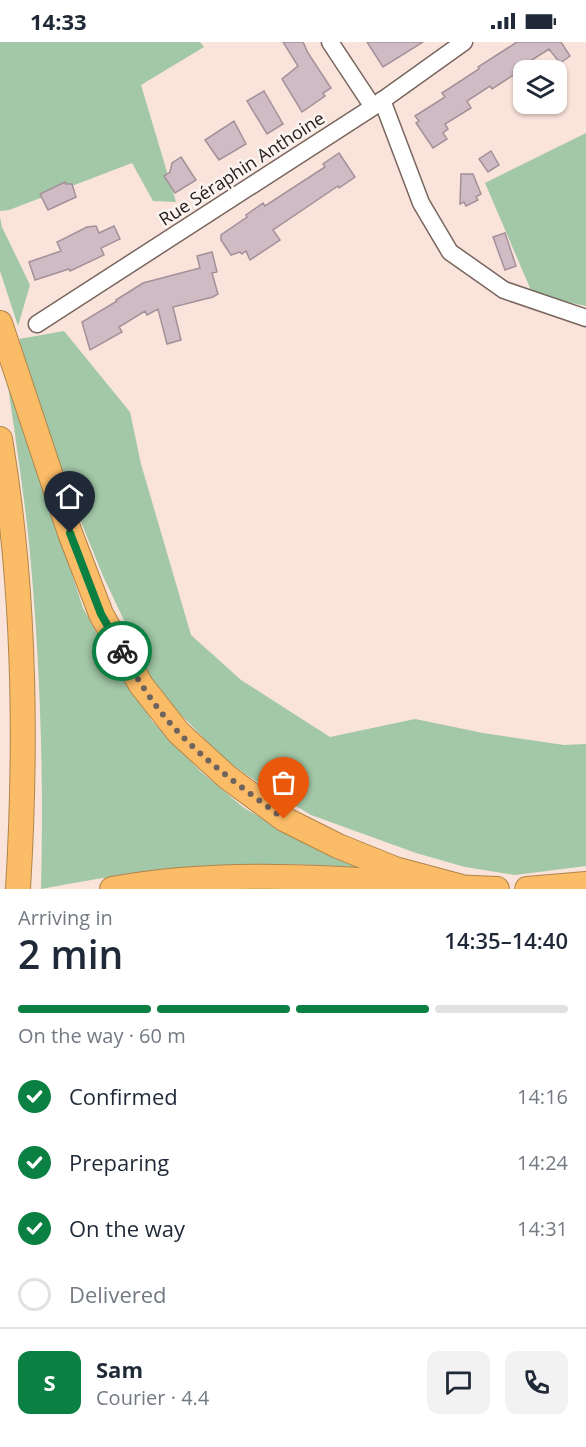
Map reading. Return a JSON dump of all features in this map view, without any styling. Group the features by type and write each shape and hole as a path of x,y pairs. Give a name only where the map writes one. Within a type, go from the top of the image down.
{"highway":[{"path":"0,323 70,533 101,614 141,686 179,733 227,777 284,819 338,846 395,869 466,888"},
{"path":"0,439 9,492 22,646 22,836 18,889"},
{"path":"112,889 220,877 309,877 497,889"},
{"path":"527,889 586,884"}],"street":[{"path":"330,42 378,103 421,203 450,252 504,290 586,318"},
{"name":"Rue Séraphin Anthoine","path":"37,324 378,103 464,42"}],"green space":[{"path":"0,42 200,42 204,47 141,85 176,202 153,201 132,163 9,210 0,211"},
{"path":"586,133 586,306 533,295 485,183"},
{"path":"0,217 2,227 30,285 18,326 0,271"},
{"path":"64,331 130,412 141,464 191,635 241,680 330,737 415,719 483,733 564,745 586,744 586,866 515,875 465,867 416,853 311,815 267,789 224,759 157,690 103,576 56,460 19,339"},
{"path":"6,372 83,608 115,667 153,722 200,771 244,808 323,853 358,868 277,864 198,867 120,875 41,889 42,802 36,629 27,522"}],"building":[{"path":"283,42 303,42 331,88 323,93 325,96 302,112 282,79 298,66"},
{"path":"367,42 423,42 383,67"},
{"path":"517,42 561,42 570,56 564,60 558,60 549,49 532,60 513,60 513,75 492,89 490,86 467,101 471,108 445,124 448,129 443,133 447,139 433,148 416,123 419,121 415,116 445,97 442,93 479,69 478,67"},
{"path":"264,91 283,124 267,134 247,101"},
{"path":"234,121 246,144 219,160 205,140"},
{"path":"491,151 499,165 488,172 479,159"},
{"path":"339,153 355,177 273,230 280,240 250,260 246,251 242,254 240,252 231,255 221,240 221,235 263,203 265,206 325,167 323,164"},
{"path":"181,157 196,180 175,193 164,176 170,172 172,163"},
{"path":"461,174 473,174 481,194 476,197 478,200 466,206 464,202 460,204"},
{"path":"65,182 72,184 76,197 48,210 40,194"},
{"path":"96,226 99,233 114,226 120,239 101,248 104,255 70,271 69,269 35,280 29,262 61,251 57,242 87,227"},
{"path":"505,233 516,266 505,270 493,237"},
{"path":"212,252 217,272 212,273 218,294 173,307 181,340 167,344 158,309 147,315 145,311 119,327 122,332 90,350 82,322 143,283 200,268 197,256"}],"way so far":[{"path":"122,651 141,686 179,733 227,777 284,819"}],"route":[{"path":"70,533 101,614 122,651"}]}
